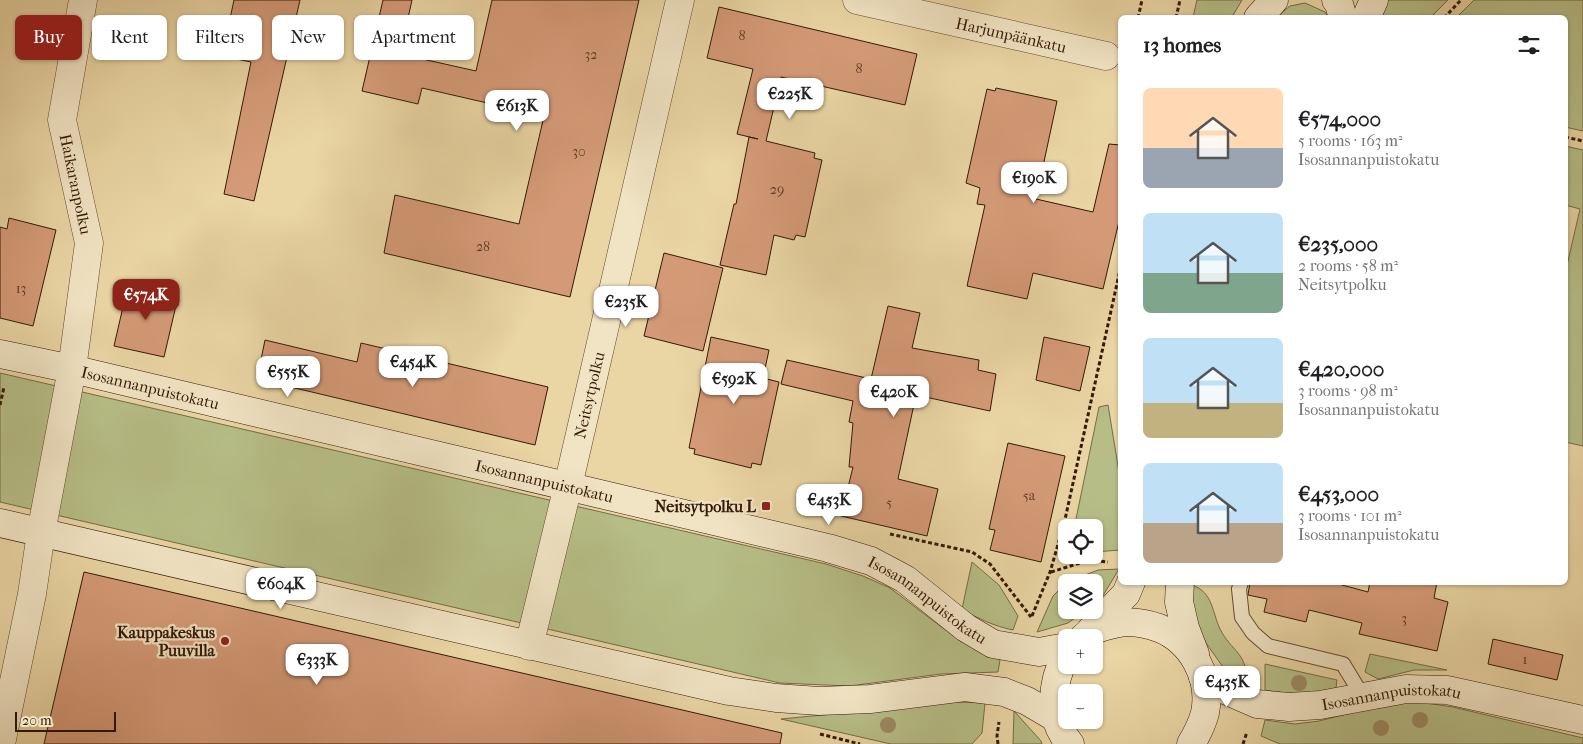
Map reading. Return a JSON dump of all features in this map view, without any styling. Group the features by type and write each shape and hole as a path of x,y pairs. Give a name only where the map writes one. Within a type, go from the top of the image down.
{"street":[{"name":"Haikaranpolku","path":"1,744 32,594 72,369 89,243 62,120 83,0"},
{"name":"Neitsytpolku","path":"529,646 568,486 680,0"},
{"name":"Harjunpäänkatu","path":"857,0 1106,56"},
{"path":"1261,15 1274,0"},
{"path":"1336,0 1342,15"},
{"path":"1367,15 1374,0"},
{"name":"Isosannanpuistokatu","path":"0,354 72,369 828,548 871,561 905,579 966,628 993,644 1039,652 1058,649"},
{"path":"0,523 729,691 776,698 820,701 870,699 965,687 1004,692 1027,701 1064,736"},
{"path":"1092,629 1126,594 1130,585"},
{"path":"1180,585 1179,602 1184,628 1201,670 1206,694 1205,712 1200,728 1191,744 1197,744"},
{"path":"1097,629 1122,622 1146,623 1168,632 1186,646 1201,670"},
{"name":"Isosannanpuistokatu","path":"1201,670 1225,690 1257,704 1289,707 1320,705 1406,689 1448,690 1583,720"},
{"path":"1058,672 1053,697 1064,736"}],"lane":[{"path":"1240,585 1242,617 1254,633 1268,646 1343,664 1363,697"}],"path":[{"path":"1139,15 1142,0"},
{"path":"1177,15 1180,0"},
{"path":"1447,15 1461,0"},
{"path":"1568,138 1583,141"},
{"path":"1018,649 1050,572 1064,524 1118,279"},
{"path":"1050,572 1090,560 1112,562"},
{"path":"998,744 997,736 1004,692"}],"green space":[{"path":"1197,0 1242,0 1233,15 1193,15"},
{"path":"1387,0 1448,0 1433,15 1380,15"},
{"path":"1474,0 1583,0 1583,131 1568,128 1568,15 1459,15"},
{"path":"1305,3 1325,12 1327,15 1279,15 1290,6"},
{"path":"1568,147 1583,150 1583,446 1568,443 1568,261 1580,209 1568,206"},
{"path":"0,373 826,564 863,576 890,588 960,641 1000,660 998,672 941,674 849,686 780,683 0,502"},
{"path":"1108,405 1118,466 1118,550 1103,551 1103,519 1076,519 1099,407"},
{"path":"972,562 999,585 1018,616 1013,630 987,622 962,609"},
{"path":"1118,569 1103,596 1103,574 1088,574 1098,570"},
{"path":"1192,585 1204,592 1211,603 1220,629 1242,659 1245,665 1246,683 1223,667 1206,643 1192,615"},
{"path":"1058,591 1058,619 1074,619 1068,623 1037,632 1053,596"},
{"path":"1370,654 1447,670 1414,670 1378,679 1365,672"},
{"path":"1265,664 1337,680 1336,688 1301,693 1265,690"},
{"path":"956,702 985,703 982,733 972,744 891,744 781,719"},
{"path":"1419,702 1453,707 1583,738 1583,744 1280,744 1261,736 1265,720 1295,724 1319,721 1391,703"},
{"path":"1014,711 1041,741 1042,744 1013,744"}],"building":[{"path":"234,0 300,0 297,15 272,15 272,60 286,60 254,201 224,194 251,62 241,60 262,60 262,15 231,15"},
{"path":"383,0 412,0 409,15 380,15"},
{"path":"492,0 639,0 570,297 384,253 395,195 519,224 544,116 422,88 418,104 362,91 369,60 427,60 476,71"},
{"path":"719,7 917,54 905,105 781,77 766,141 815,153 814,158 822,160 805,237 796,235 794,240 774,235 766,275 720,265 734,204 736,204 749,137 758,139 737,134 753,69 707,58"},
{"path":"996,88 1057,101 1036,199 1093,212 1109,144 1118,145 1118,225 1103,289 1033,273 1027,299 967,286 985,205 977,204 980,188 966,183 987,89 995,91"},
{"path":"9,218 56,230 33,326 0,318 0,227 7,229"},
{"path":"664,253 723,268 703,351 644,336"},
{"path":"128,285 178,297 164,357 114,346"},
{"path":"888,306 920,313 912,348 979,360 978,370 996,374 990,411 916,395 898,479 938,489 927,536 841,516 853,467 849,467 853,423 849,422 853,401 781,384 787,360 871,379"},
{"path":"711,337 769,350 763,378 779,382 761,465 752,463 751,468 694,454 695,449 689,448"},
{"path":"1044,337 1090,347 1080,391 1036,380"},
{"path":"265,340 357,362 361,343 548,387 535,445 257,379"},
{"path":"1008,443 1065,456 1041,562 990,550 995,530 989,529"},
{"name":"Kauppakeskus Puuvilla","path":"84,572 782,733 780,744 44,744"},
{"path":"1250,585 1342,585 1368,592 1369,585 1436,585 1434,598 1448,602 1437,651 1359,634 1362,623 1309,610 1306,622 1264,612 1267,599 1248,595"},
{"path":"1493,639 1563,655 1557,680 1488,664"}],"place":[{"name":"Neitsytpolku L","path":"766,506"},
{"name":"Kauppakeskus Puuvilla","path":"225,641"}]}
